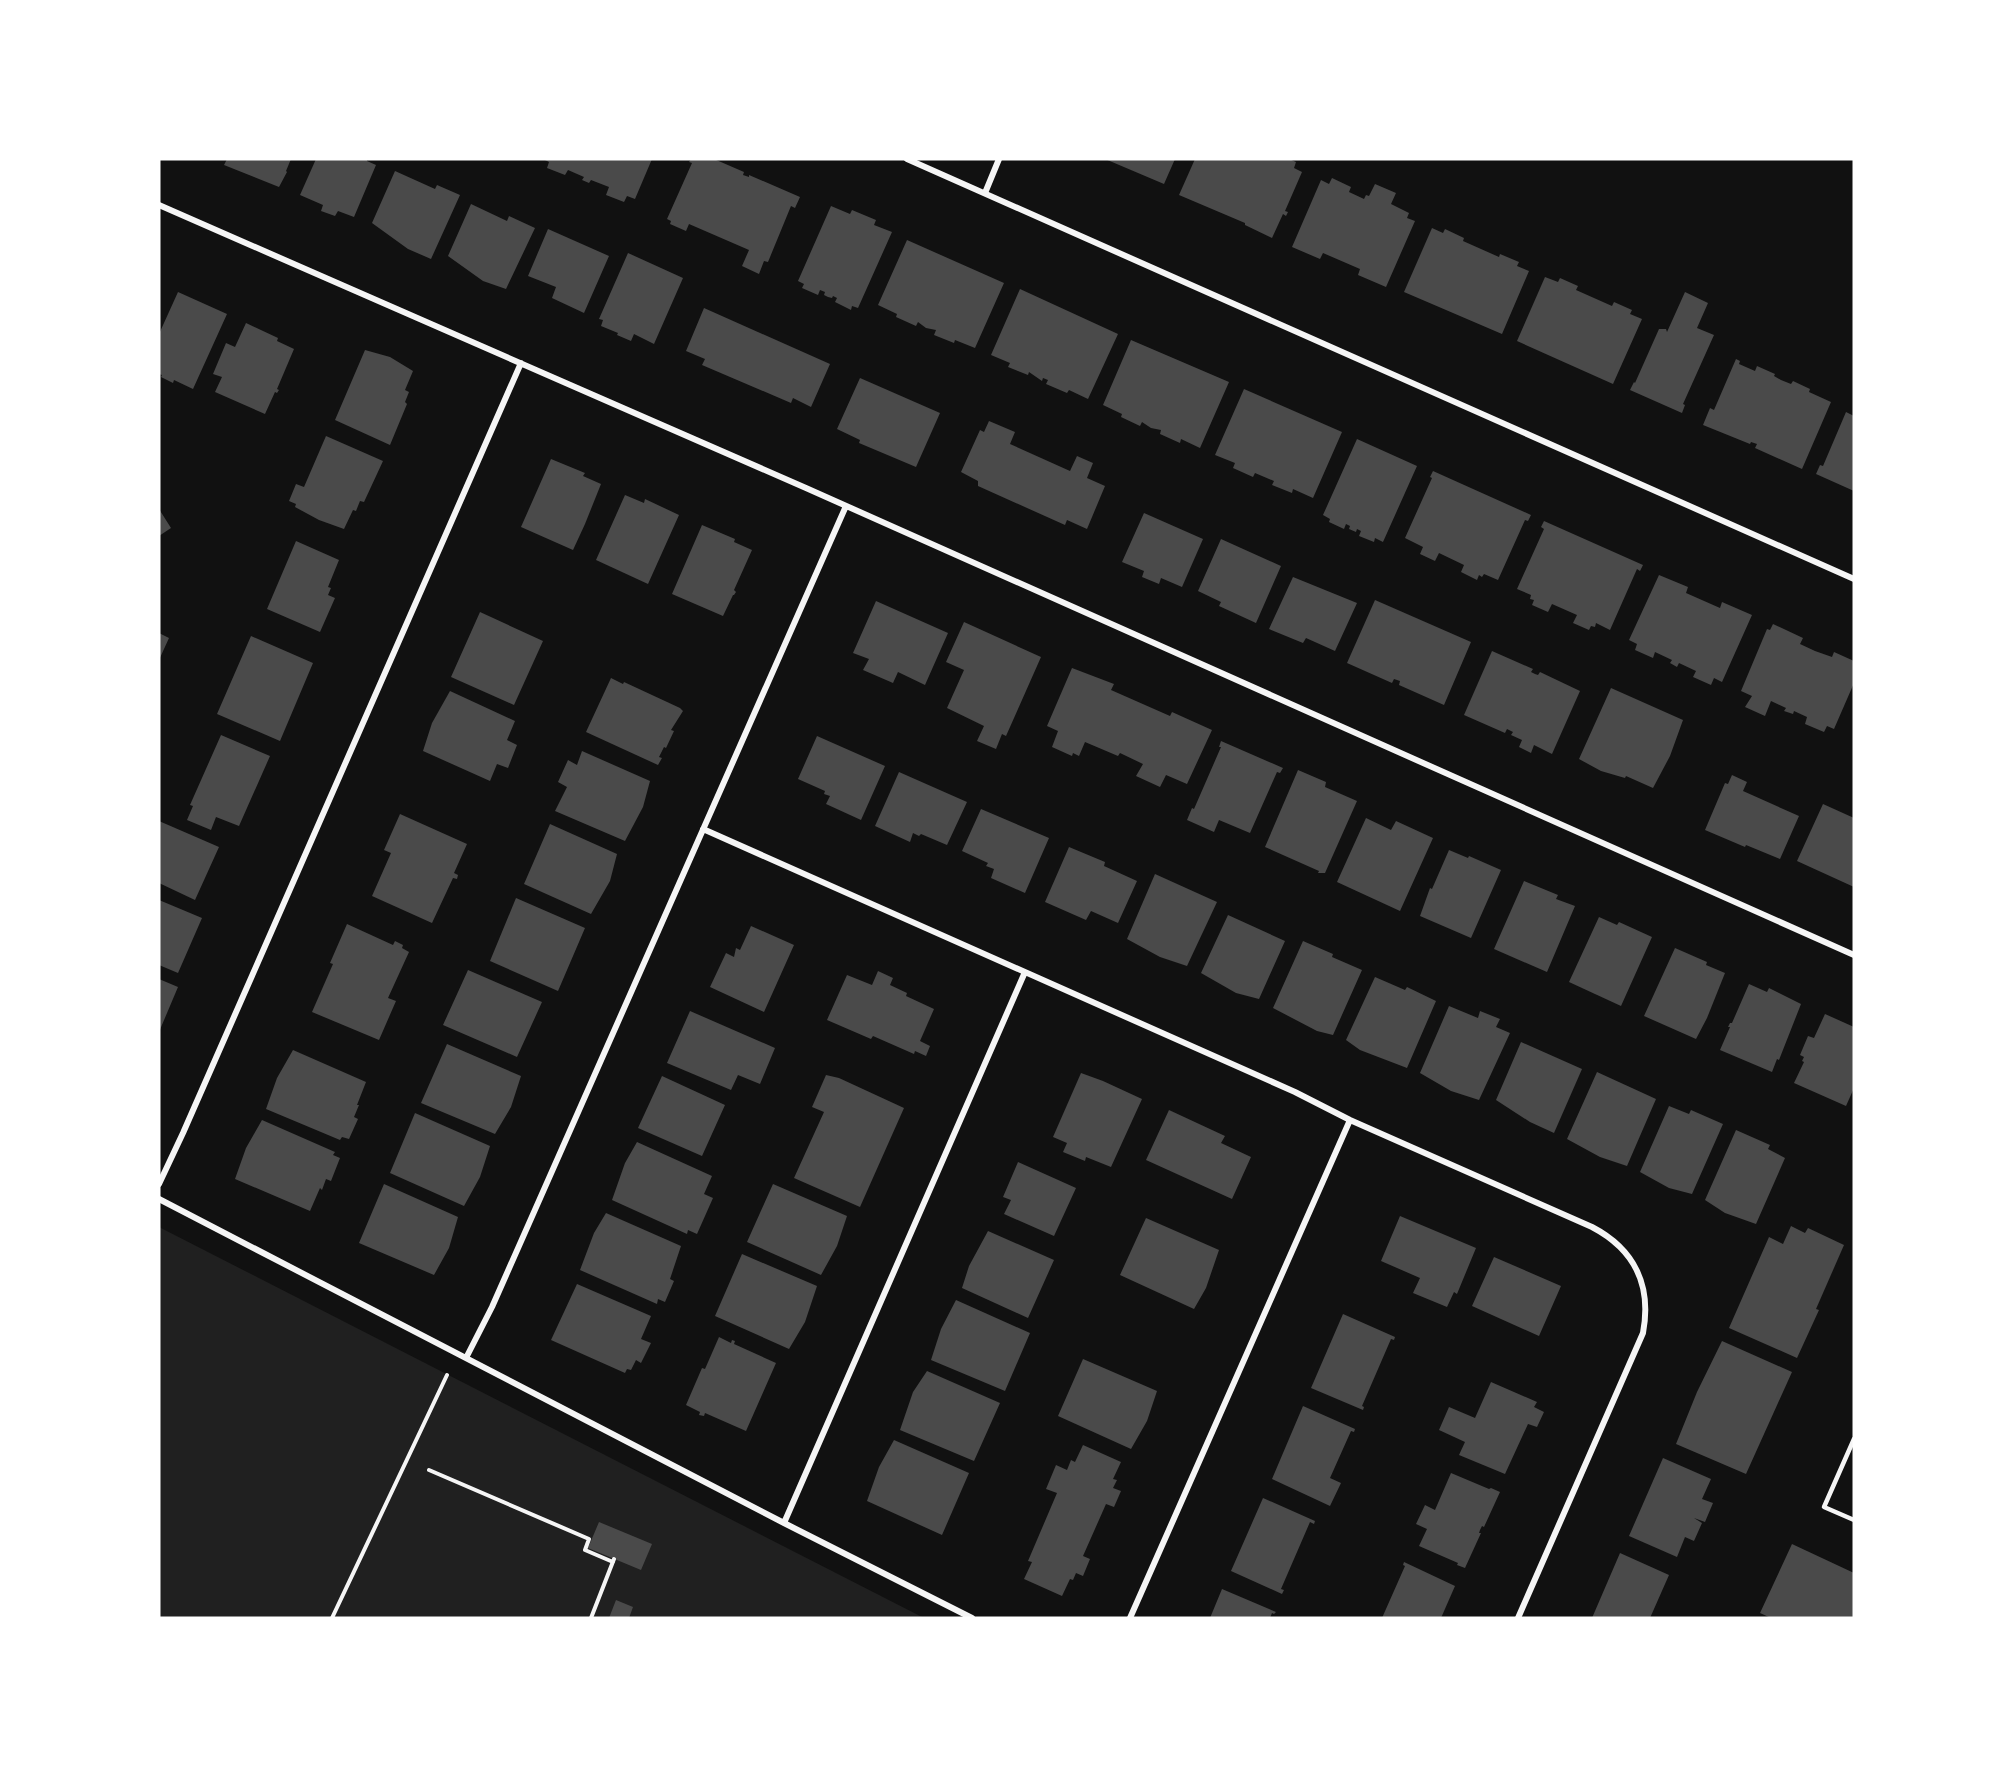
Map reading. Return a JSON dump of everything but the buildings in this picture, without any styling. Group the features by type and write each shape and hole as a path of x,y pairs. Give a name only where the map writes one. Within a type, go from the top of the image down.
{"street":[{"path":"908,159 1854,579"},
{"path":"985,194 999,159"},
{"path":"159,205 846,506 1854,956"},
{"path":"159,1184 521,363"},
{"path":"466,1358 496,1296 846,506"},
{"path":"703,829 1295,1092 1350,1120 1603,1233 1614,1240 1631,1259 1642,1282 1646,1307 1644,1326 1638,1345 1518,1618"},
{"path":"784,1523 1025,972"},
{"path":"1130,1618 1350,1120"},
{"path":"159,1199 972,1618"}],"lane":[{"path":"1854,1439 1824,1507 1854,1520"}],"path":[{"path":"332,1618 447,1375"},
{"path":"429,1470 589,1539 585,1550 614,1560 591,1618"}],"shaded area":[{"path":"159,1227 924,1618 159,1618"}]}
